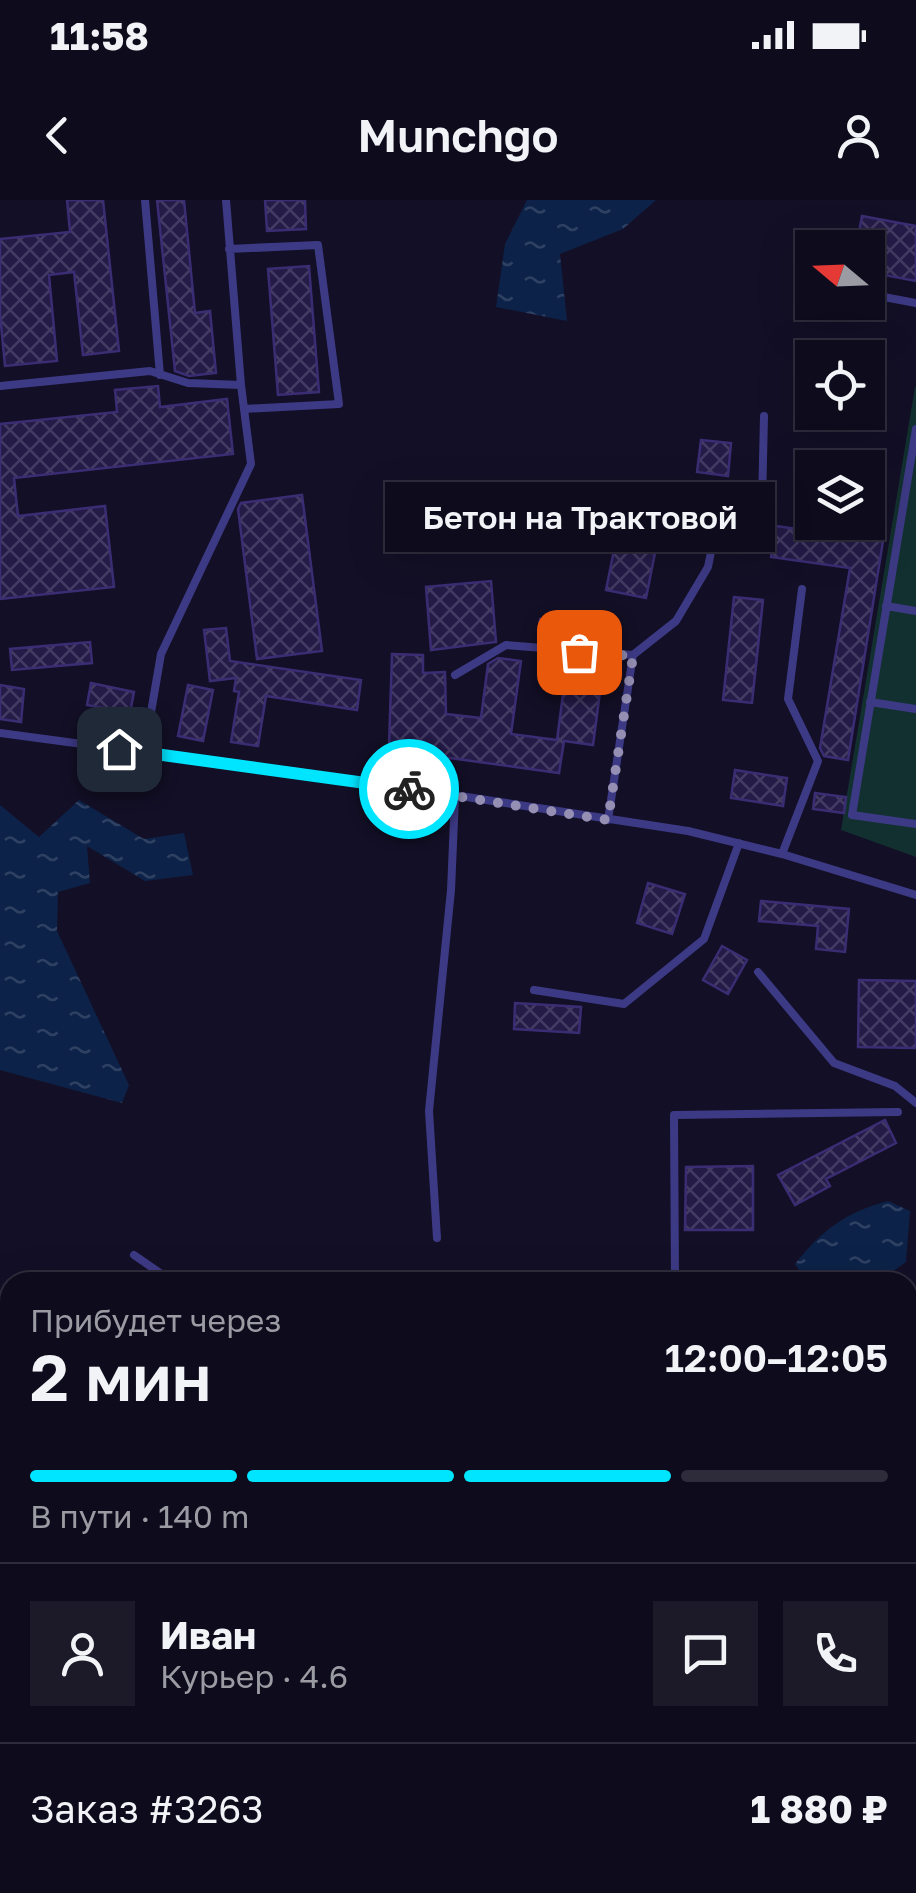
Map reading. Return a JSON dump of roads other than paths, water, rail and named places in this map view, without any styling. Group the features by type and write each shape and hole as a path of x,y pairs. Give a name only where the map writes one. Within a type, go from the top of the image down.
{"lane":[{"path":"145,200 160,374"},
{"path":"144,753 161,654 250,464 226,200"},
{"path":"229,249 318,245 339,404 244,409"},
{"path":"885,297 916,303"},
{"path":"0,386 150,370 188,383 242,385"},
{"path":"687,520 716,527 762,504 764,416"},
{"path":"916,430 852,815 916,824"},
{"path":"608,820 633,656 676,621 708,567 716,527"},
{"path":"782,854 818,761 788,699 802,589"},
{"path":"886,606 916,611"},
{"path":"455,675 506,645 633,656"},
{"path":"870,702 916,709"},
{"path":"0,733 688,831 916,894"},
{"path":"437,1238 430,1111 451,890 455,796"},
{"path":"534,990 624,1004 704,939 739,844"},
{"path":"758,972 834,1063 895,1086 916,1103"},
{"path":"675,1272 674,1116 898,1112"},
{"path":"134,1254 159,1272"}],"water":[{"path":"527,200 656,200 623,229 560,254 567,321 496,307 505,244"},
{"path":"79,800 144,839 184,833 193,875 145,881 87,846 90,883 58,892 57,931 129,1085 122,1103 0,1070 0,805 39,837"},
{"path":"888,1201 910,1211 906,1262 892,1272 800,1272 795,1264 815,1241 860,1211"}],"place":[{"name":"Бетон на Трактовой","path":"579,652"}]}
